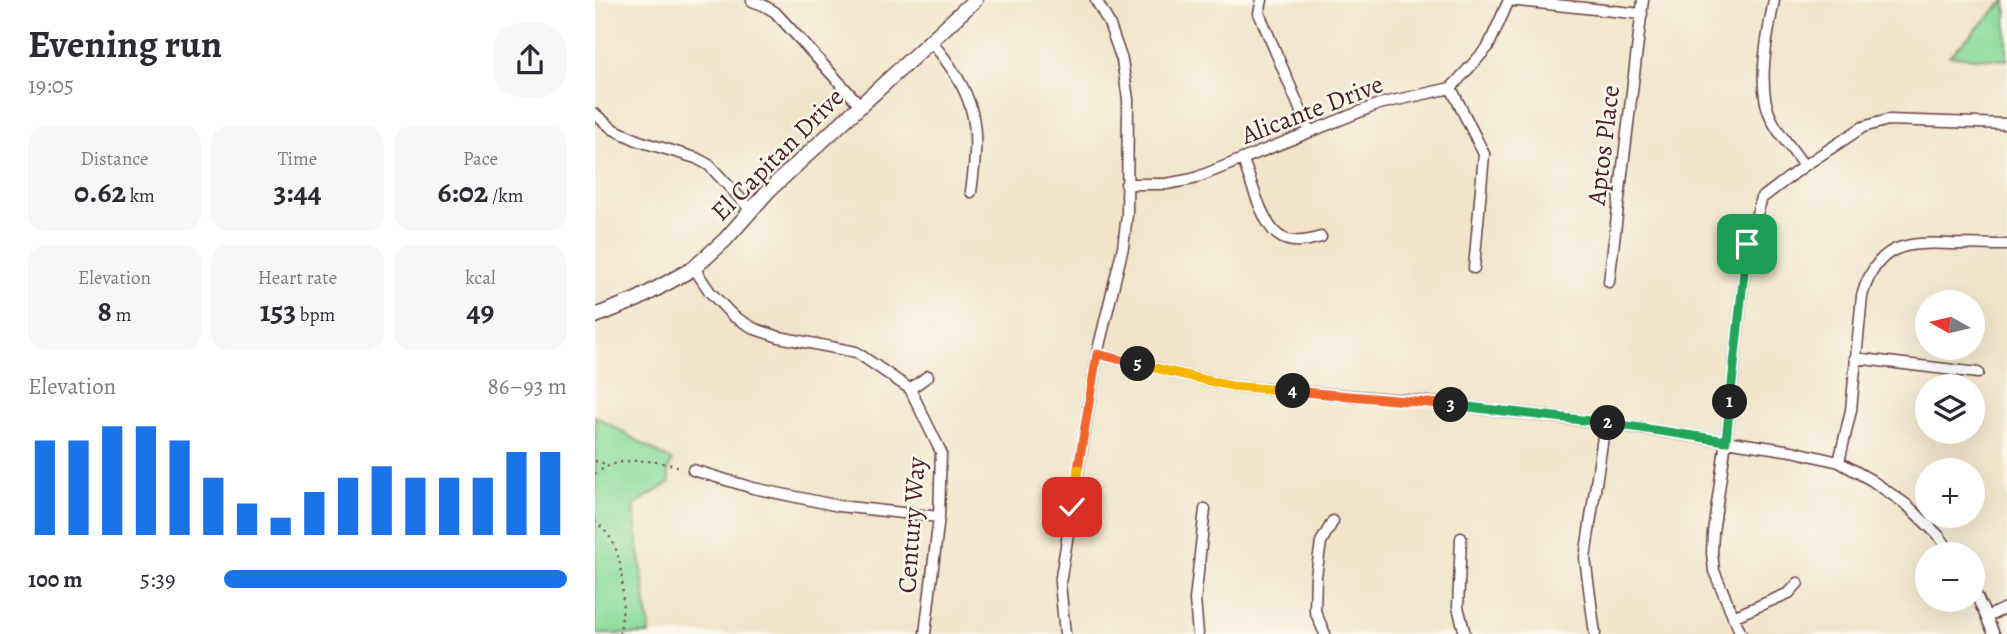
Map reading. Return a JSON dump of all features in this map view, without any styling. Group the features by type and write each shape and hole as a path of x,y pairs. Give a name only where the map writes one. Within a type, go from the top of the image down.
{"street":[{"name":"El Capitan Drive","path":"595,316 638,299 694,268 726,240 769,190 975,0"},
{"path":"1065,634 1060,583 1097,354 1123,247 1127,215 1128,99 1122,60 1109,23 1097,0"},
{"path":"1262,0 1259,13 1309,130"},
{"path":"1474,268 1484,154 1451,89 1488,47 1509,0 1642,14"},
{"name":"Aptos Place","path":"1609,282 1643,0"},
{"path":"1775,0 1765,45 1765,90 1771,119 1804,166"},
{"path":"752,1 775,12 860,105"},
{"path":"930,40 955,71 970,102 976,129 976,156 971,192"},
{"name":"Alicante Drive","path":"1126,184 1166,184 1193,179 1379,104 1451,89"},
{"path":"595,114 614,129 639,141 696,158 709,165 751,210"},
{"path":"1741,634 1714,571 1711,552 1747,244 1762,198 1863,127 1888,120 2007,124"},
{"path":"1243,160 1268,223 1277,235 1290,241 1308,241 1321,237"},
{"path":"1839,462 1851,410 1862,296 1867,279 1886,255 1902,246 1917,243 2007,245"},
{"name":"Century Way","path":"694,268 710,292 733,316 755,329 779,337 856,352 910,389 941,452 939,517 925,634"},
{"path":"1097,354 1231,386 1417,401 1605,423 1792,451 1839,462 1871,480 1907,505 1943,542"},
{"path":"1856,358 1978,373"},
{"path":"910,389 928,376"},
{"path":"1595,634 1585,558 1605,423"},
{"path":"693,470 754,488 839,506 939,517"},
{"path":"1198,634 1195,600 1205,509"},
{"path":"1325,634 1315,611 1316,576 1321,542 1333,521"},
{"path":"1461,538 1458,607 1465,634"},
{"path":"1733,617 1789,593 1798,583"},
{"path":"1987,617 2007,607"},
{"path":"1985,612 1994,634"}],"path":[{"path":"595,461 608,465 653,461 693,470"},
{"path":"595,474 608,465"},
{"path":"595,521 615,547 618,561 622,606 619,634"}],"green space":[{"path":"2006,0 2007,60 1949,56"},
{"path":"595,416 672,461 668,471 670,482 633,506 650,634 595,634"}],"route":[{"path":"1072,507 1097,354 1231,386 1417,401 1605,423 1726,441 1747,244"}]}
